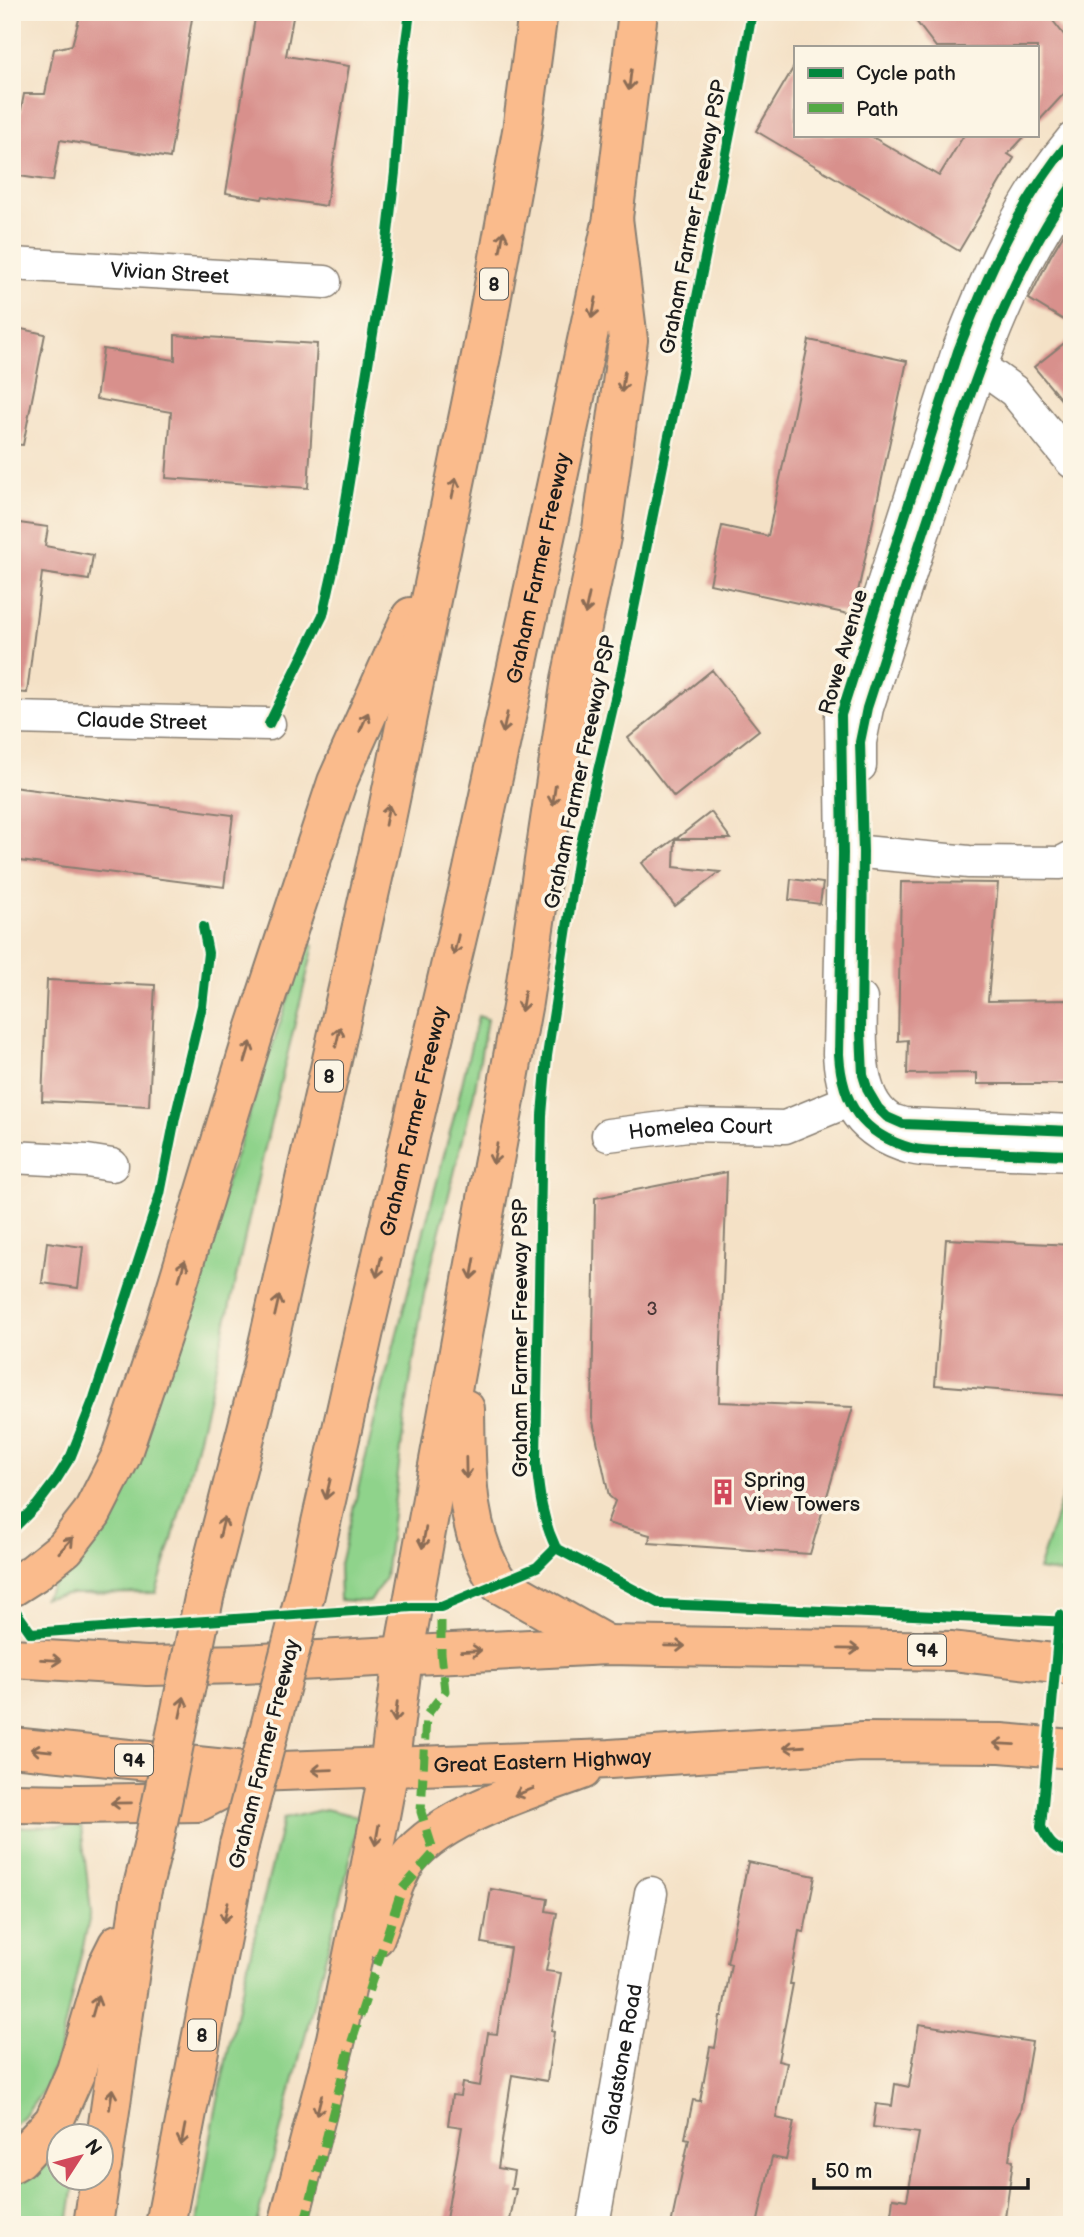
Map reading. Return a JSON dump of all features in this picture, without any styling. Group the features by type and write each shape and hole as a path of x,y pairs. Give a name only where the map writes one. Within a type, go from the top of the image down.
{"highway":[{"name":"8","path":"108,2122 141,1894 205,1593 265,1358 385,824 482,351 522,131 538,12"},
{"name":"Graham Farmer Freeway","path":"165,2225 239,1845 305,1594 472,874 613,218 638,12"},
{"path":"288,2225 336,2039 389,1768 403,1657 523,1002 571,679 601,537 628,340 613,218"},
{"path":"12,1587 65,1548 92,1513 121,1456 162,1335 254,1033 337,782 439,555"},
{"path":"463,1326 466,1482 480,1546 491,1572 498,1583 607,1645"},
{"name":"94","path":"12,1658 147,1666 243,1664 607,1645 952,1651 1072,1665"},
{"name":"Great Eastern Highway","path":"12,1748 255,1772 610,1759 862,1742 1000,1743 1072,1749"},
{"path":"336,2039 403,1866 429,1839 464,1818 504,1800 610,1759"},
{"path":"12,1803 198,1802 255,1772"},
{"path":"12,2163 19,2159 54,2121 76,2071 107,1966 141,1894"},
{"path":"93,2225 98,2192"}],"street":[{"name":"Rowe Avenue","path":"1072,139 1032,193 979,298 969,358 841,715 853,853 839,1054 840,1074 858,1096 887,1118 903,1124 1072,1132"},
{"name":"Rowe Avenue","path":"969,358 1056,208 1072,186"},
{"name":"Vivian Street","path":"12,264 325,282"},
{"path":"969,358 1014,391 1072,462"},
{"name":"Claude Street","path":"12,718 270,724"},
{"path":"853,853 969,862 1061,863 1072,858"},
{"name":"Rowe Avenue","path":"858,1096 862,1122 880,1135 912,1148 1072,1155"},
{"name":"Homelea Court","path":"608,1135 688,1125 785,1126 858,1096"},
{"path":"12,1157 112,1165"},
{"name":"Gladstone Road","path":"593,2225 651,1893"}],"green space":[{"path":"307,943 314,946 196,1448 156,1593 72,1594 44,1598 110,1505 205,1246"},
{"path":"478,1016 487,1019 474,1094 424,1294 406,1409 385,1578 370,1602 340,1600 339,1568"},
{"path":"1072,1467 1072,1575 1038,1570"},
{"path":"325,1809 360,1817 256,2225 197,2225 224,2072 283,1819"},
{"path":"81,1826 91,1911 57,2060 44,2089 24,2117 12,2127 12,1827"},
{"path":"46,2155 46,2192 73,2192 68,2225 12,2225 12,2184 22,2179"}],"building":[{"path":"81,12 193,12 170,158 60,140 53,181 12,175 12,157 24,94 45,94 54,49 72,45"},
{"path":"256,12 294,12 286,56 349,66 326,206 226,193"},
{"path":"909,12 1046,12 1072,45 1072,85 1038,122 1038,46 935,46"},
{"path":"794,67 794,136 871,136 939,176 963,136 1025,136 1008,154 1014,158 959,251 756,131"},
{"path":"1072,220 1072,325 1029,299"},
{"path":"12,327 45,334 23,445 12,444"},
{"path":"175,335 317,344 308,488 166,478 171,412 96,399 103,349 175,360"},
{"path":"1072,337 1072,413 1034,367"},
{"path":"809,340 907,361 853,615 710,584 722,526 768,536"},
{"path":"12,522 48,527 45,546 93,555 89,580 42,573 27,693 12,692"},
{"path":"712,670 759,730 674,797 628,738"},
{"path":"12,787 233,815 224,887 12,860"},
{"path":"711,812 731,839 676,839"},
{"path":"675,839 674,867 720,872 675,906 642,863"},
{"path":"791,879 823,883 820,904 789,900"},
{"path":"901,882 998,883 988,1001 1071,1000 1067,1084 977,1084 977,1073 907,1074 908,1040 898,1041"},
{"path":"47,980 155,985 149,1106 42,1101"},
{"path":"727,1172 719,1402 853,1407 810,1554 649,1543 650,1535 607,1523 615,1501 609,1496 592,1417 595,1198"},
{"path":"946,1239 1072,1245 1072,1396 935,1385"},
{"path":"47,1242 83,1247 78,1288 42,1283"},
{"path":"748,1862 815,1876 804,1932 799,1931 790,1984 793,1984 778,2061 787,2063 776,2118 794,2122 786,2160 772,2157 757,2225 671,2225 689,2139 685,2138 693,2100 700,2101 710,2047 715,2048 722,2016 731,1964 727,1963"},
{"path":"491,1889 548,1899 546,1911 557,1913 546,1971 561,1973 551,2031 554,2032 547,2081 512,2075 498,2168 514,2171 511,2189 516,2189 509,2225 445,2225 462,2127 448,2125 452,2095 460,2096 462,2083 480,2086 488,2033 497,2034 510,1948 482,1943"},
{"path":"919,2024 1032,2042 1020,2112 1014,2123 1009,2160 1013,2161 1004,2225 890,2225 893,2198 907,2200 919,2133 873,2127 876,2104 892,2106 895,2084 909,2087"}],"marked path":[{"path":"304,2225 349,2050 402,1889 434,1853 421,1812 426,1716 445,1691 441,1653 441,1607"}],"cycle path":[{"path":"269,724 323,615 339,544 385,259 410,12"},
{"name":"Graham Farmer Freeway PSP","path":"556,1548 544,1516 536,1461 542,1115 547,1056 578,856 621,673 738,94 752,12"},
{"path":"1072,139 1020,214 969,323 841,715 843,854 839,1054 850,1102 867,1125 894,1142 925,1150 1072,1155"},
{"path":"1072,186 1033,248 988,347 919,547 867,708 860,742 863,852 861,1032 863,1075 868,1091 887,1117 903,1124 1072,1131"},
{"path":"12,1530 37,1505 71,1456 94,1398 160,1194 202,1006 208,953 203,927"},
{"path":"556,1548 661,1604 1072,1622"},
{"path":"12,1606 31,1633 441,1607 537,1567 556,1548"},
{"path":"1060,1615 1041,1827 1049,1841 1057,1848 1072,1851"}],"place":[{"name":"Spring View Towers","path":"723,1492"}]}
